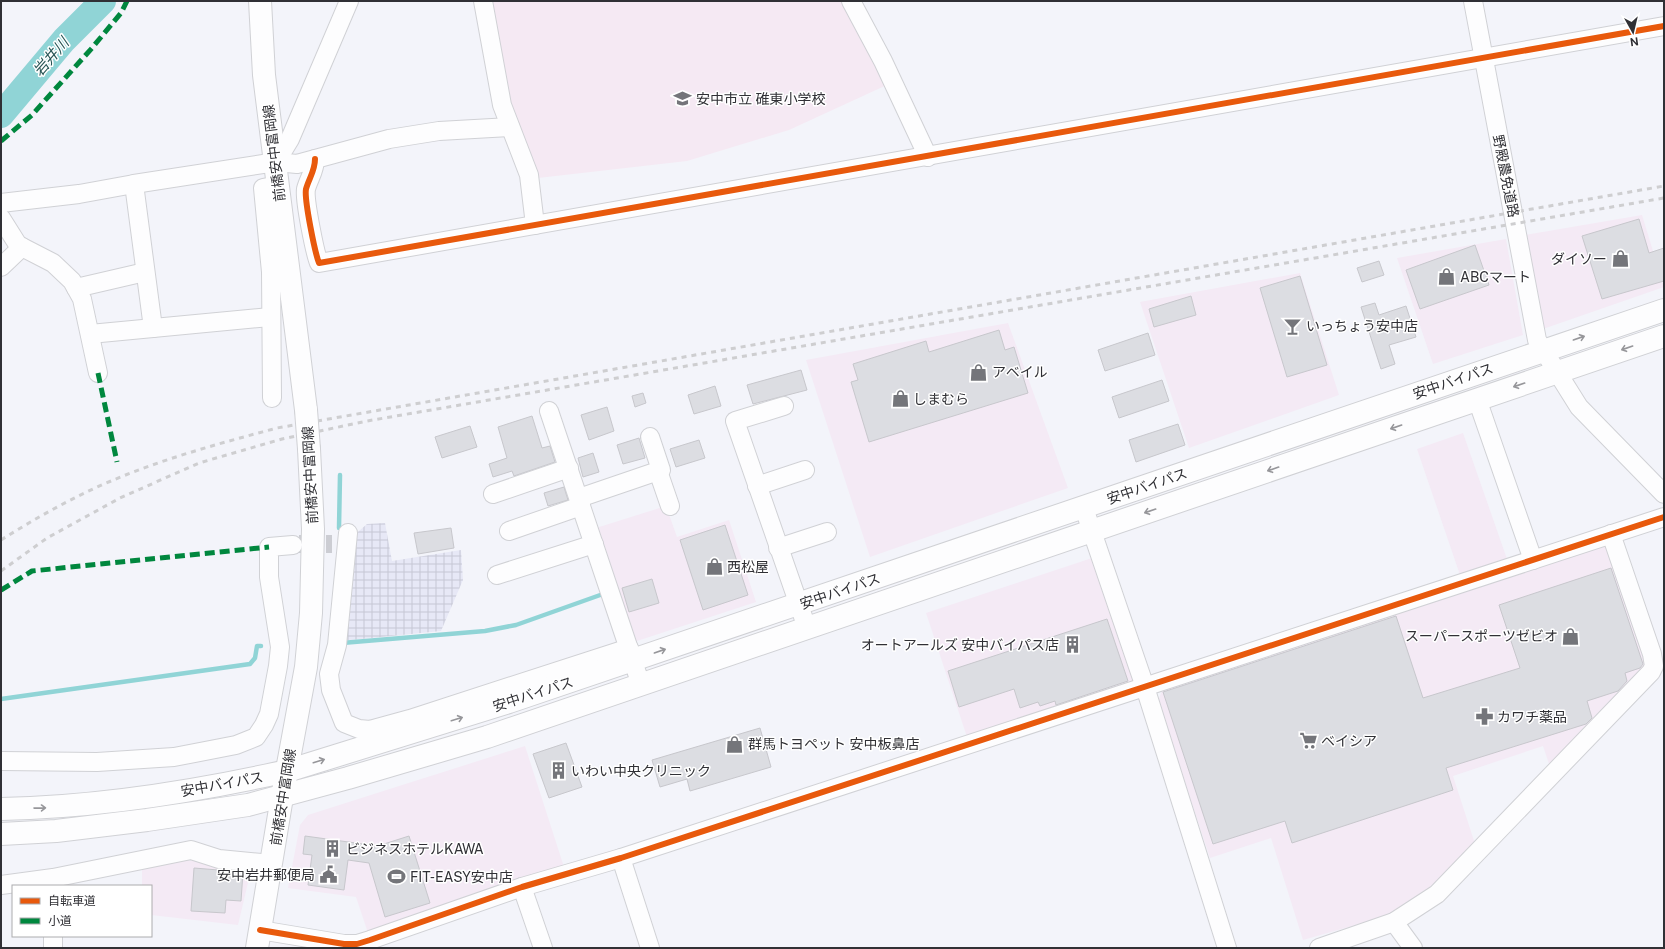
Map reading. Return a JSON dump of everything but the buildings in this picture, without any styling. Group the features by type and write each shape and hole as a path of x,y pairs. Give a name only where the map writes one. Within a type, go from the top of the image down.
{"main road":[{"name":"前橋安中富岡線","path":"259,939 282,797 306,667 311,613 313,529 306,410 264,75 260,1"},
{"name":"安中バイパス","path":"1,809 53,808 144,798 250,780 287,771 390,732 509,702 631,654 798,605 1664,310"},
{"name":"安中バイパス","path":"1,834 56,831 147,820 248,805 282,797 487,737 1664,336"}],"street":[{"path":"276,162 290,139 349,1"},
{"path":"483,1 502,105 528,175 535,225"},
{"path":"851,1 882,61 928,157"},
{"name":"野殿農免道路","path":"1472,1 1537,340 1542,351 1579,407 1664,494"},
{"path":"315,159 315,169 306,190 315,252 319,263 928,157 1664,26"},
{"path":"1,203 79,194 276,162 297,164 390,139 439,131 510,126"},
{"path":"134,184 153,328"},
{"path":"272,398 270,317 271,272 263,188 278,185"},
{"path":"1,218 18,245 53,264 72,281 82,299 98,373"},
{"path":"1,267 22,247"},
{"path":"76,288 145,272"},
{"path":"90,334 270,317"},
{"path":"1477,399 1533,560"},
{"path":"784,406 735,421 807,628"},
{"path":"549,411 641,685"},
{"path":"508,531 661,470 650,437"},
{"path":"493,494 568,468"},
{"path":"757,486 805,470"},
{"path":"658,471 670,506"},
{"path":"1084,508 1145,687 1227,948"},
{"path":"259,939 358,944 522,887 621,858 1664,517"},
{"path":"778,548 827,532"},
{"path":"1319,948 1394,922 1437,894 1651,672 1654,666 1652,654 1611,534"},
{"path":"342,540 337,645 329,674 331,690 344,722 359,729 390,732"},
{"path":"497,575 594,544"},
{"path":"1,761 96,762 174,757 236,745 256,737 269,714 280,647 270,577 269,547 293,545"},
{"path":"278,666 306,667"},
{"path":"1,885 53,882 191,850 219,859 272,864"},
{"path":"621,858 650,948"},
{"path":"522,887 543,948"},
{"path":"1394,922 1413,948"},
{"path":"53,937 53,948"}],"shaded area":[{"name":"安中市立 碓東小学校","path":"489,1 846,1 889,84 789,130 687,161 538,178 511,113"},
{"path":"1642,215 1664,287 1543,329 1525,235"},
{"path":"1506,239 1523,335 1433,364 1397,258"},
{"path":"1300,273 1339,395 1189,448 1140,302"},
{"path":"1008,323 1068,488 870,557 806,360"},
{"path":"1463,433 1507,559 1460,575 1417,449"},
{"path":"666,506 677,537 729,520 756,602 634,642 596,528"},
{"path":"385,523 392,561 461,550 463,580 441,631 342,641 352,537 367,524"},
{"path":"1602,545 1609,549 1650,666 1551,770 1543,746 1453,776 1476,847 1401,912 1303,940 1271,838 1210,858 1158,702 1163,687"},
{"path":"1092,558 1134,681 1131,685 968,740 926,613"},
{"path":"525,746 564,867 369,936 356,897 288,888 300,825 308,815"},
{"path":"187,860 251,870 238,925 152,915 152,885 142,885 142,868"}],"waterway":[{"name":"岩井川","path":"1,115 64,40 103,1"},
{"path":"339,528 340,475"},
{"path":"342,643 485,631 516,625 603,594"},
{"path":"1,699 250,664 255,658 257,646 261,646"}],"tunnel":[{"path":"299,544 332,544"}],"railway":[{"path":"1,540 69,501 97,487 131,473 235,439 277,428 1664,186"},
{"path":"1,571 47,538 120,498 199,463 282,439 367,421 1664,198"}],"marked path":[{"path":"1,141 32,115 92,48 121,13 127,1"},
{"path":"98,373 117,462"},
{"path":"1,590 32,571 269,547"}],"cycle path":[{"path":"315,159 313,171 306,189 306,195 310,226 319,263 1664,26"},
{"path":"260,930 344,944 357,944 522,887 621,858 1664,517"}],"place":[{"name":"安中市立 碓東小学校","path":"683,99"},
{"name":"ダイソー","path":"1620,259"},
{"name":"ABCマート","path":"1447,277"},
{"name":"いっちょう安中店","path":"1293,326"},
{"name":"アベイル","path":"979,372"},
{"name":"しまむら","path":"900,399"},
{"name":"西松屋","path":"714,567"},
{"name":"スーパースポーツゼビオ","path":"1571,636"},
{"name":"オートアールズ 安中バイパス店","path":"1072,645"},
{"name":"カワチ薬品","path":"1484,717"},
{"name":"ベイシア","path":"1308,741"},
{"name":"群馬トヨペット 安中板鼻店","path":"735,744"},
{"name":"いわい中央クリニック","path":"558,771"},
{"name":"ビジネスホテルKAWA","path":"333,849"},
{"name":"安中岩井郵便局","path":"328,875"},
{"name":"FIT-EASY安中店","path":"397,877"}]}
